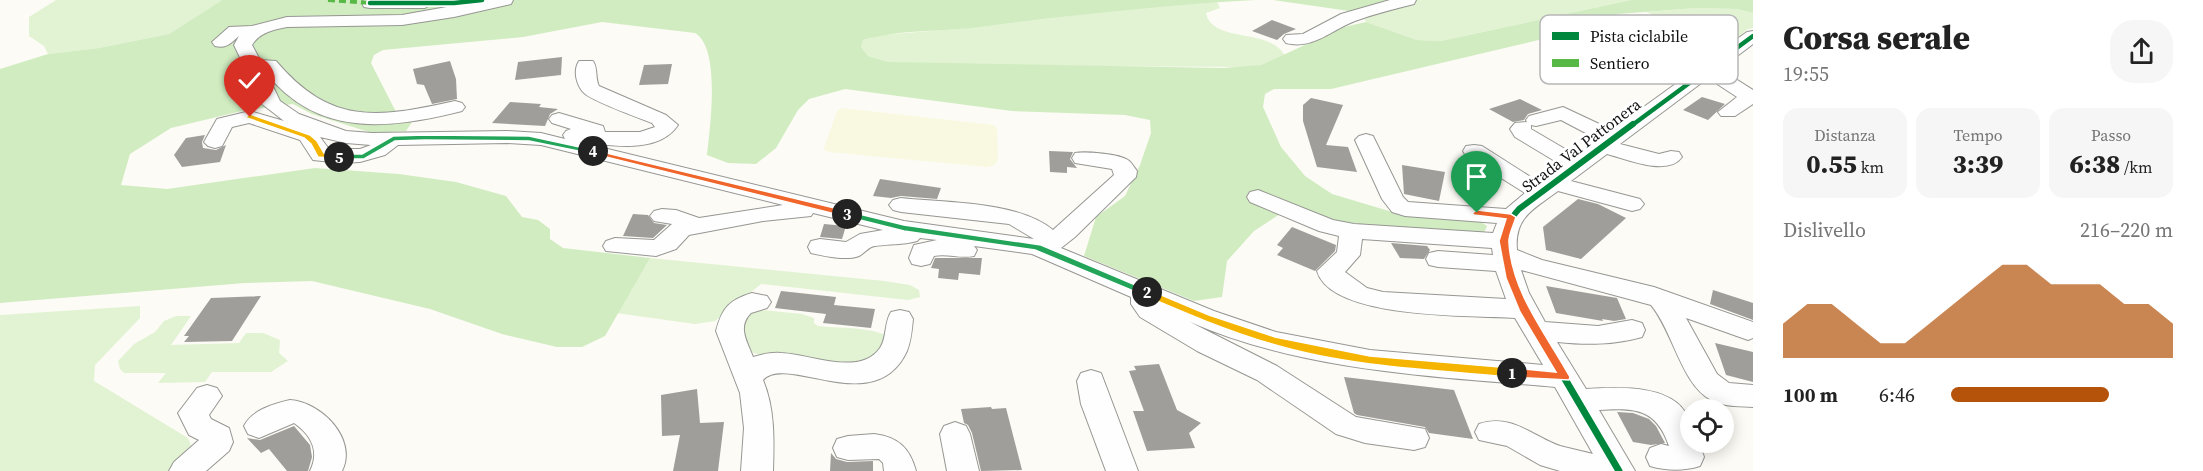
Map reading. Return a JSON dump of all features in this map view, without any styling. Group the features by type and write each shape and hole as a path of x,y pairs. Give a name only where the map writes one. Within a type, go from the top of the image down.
{"street":[{"path":"372,1 454,3 482,0"},
{"path":"221,42 235,31 254,30 294,20 366,21 414,18 505,0"},
{"path":"1292,39 1306,39 1347,18 1408,0"},
{"path":"254,30 243,42 272,104 292,118 323,131 346,137 541,139 922,231 1049,246 1205,318 1261,338 1370,360 1637,400 1662,408 1671,416 1689,457 1683,460 1660,457"},
{"path":"253,66 269,65 294,93 306,102 351,117 389,120 455,107"},
{"path":"541,139 556,135 653,138 665,132 668,125 658,119 591,90 586,79 586,65"},
{"name":"Strada Val Pattonera","path":"1511,217 1576,165 1688,84"},
{"path":"1728,112 1750,97 1732,84"},
{"path":"1576,165 1522,133 1520,129 1529,123 1563,113 1607,142 1660,160 1671,157"},
{"path":"215,142 224,123 250,117 307,136 314,142 321,155 364,157 388,144 393,138"},
{"path":"559,119 584,125 602,133 605,137"},
{"path":"1366,140 1393,200 1400,207 1417,211 1511,217 1505,253 1531,320 1619,471"},
{"path":"1474,151 1547,188 1632,204"},
{"path":"1049,246 1125,177 1126,171 1119,163 1083,158"},
{"path":"672,185 683,185 701,178"},
{"path":"1258,197 1327,226 1505,253 1535,267 1633,290 1748,330"},
{"path":"615,246 656,248 667,244 681,229 763,214 800,212 807,204"},
{"path":"901,205 1012,217 1029,224 1049,246"},
{"path":"662,216 674,217 691,223 695,227"},
{"path":"820,247 851,250 869,239 896,239 922,231"},
{"path":"1354,231 1349,237 1349,252 1330,271 1331,275 1359,295 1383,301 1531,320 1584,334 1619,333 1632,330"},
{"path":"921,258 924,251 931,249 997,252 1009,249 1016,243"},
{"path":"1438,259 1505,253"},
{"path":"1146,292 1143,297 1149,311 1267,373 1347,426 1373,433 1414,438"},
{"path":"1660,299 1707,382 1722,393 1753,396"},
{"path":"757,471 758,418 754,393 729,331 739,309 746,303 758,302"},
{"path":"748,379 757,368 765,364 782,363 848,372 879,369 894,350 900,320"},
{"path":"1091,381 1096,404 1122,471"},
{"path":"185,471 218,442 218,436 200,427 194,413 207,396"},
{"path":"259,426 280,414 291,411 306,414 327,442 332,459 326,471"},
{"path":"1490,432 1513,435 1551,456 1619,471"},
{"path":"954,434 963,471"},
{"path":"848,448 888,448 896,454 900,471"}],"green space":[{"path":"56,0 222,0 169,34 99,48 48,54 44,46 29,36 29,17"},
{"path":"222,0 1255,0 1152,8 966,29 892,34 863,40 861,47 868,56 889,62 1223,68 1261,65 1344,27 1366,22 1417,40 1441,41 1540,20 1540,40 1331,89 1274,89 1265,94 1263,107 1281,147 1305,176 1332,194 1389,211 1475,218 1487,226 1484,233 1389,228 1330,220 1294,205 1254,231 1227,261 1222,297 1194,301 1084,256 1096,217 1125,196 1140,165 1151,133 1150,120 1125,115 1012,111 845,89 809,99 798,110 776,148 756,164 728,163 707,155 712,90 711,71 703,41 695,33 602,22 523,37 383,50 374,55 371,63 395,110 412,122 406,131 372,133 312,114 293,104 246,110 171,128 130,154 121,185 167,189 315,168 399,174 456,182 506,196 522,217 538,220 550,229 550,239 563,248 650,258 605,336 582,347 557,347 502,334 430,309 312,281 245,283 0,303 0,69 48,54 99,48 169,34"},
{"path":"1273,0 1396,0 1356,12"},
{"path":"1417,0 1631,0 1561,15 1540,15 1540,20 1441,41 1417,40 1366,22 1363,17"},
{"path":"1631,0 1753,0 1753,13 1737,9 1697,8 1618,14 1561,15"},
{"path":"1217,2 1220,8 1206,13 1211,23 1230,33 1268,41 1278,47 1285,56 1261,65 1244,67 949,65 889,62 868,56 861,47 863,40 880,35 980,27 1127,9"},
{"path":"1697,8 1737,9 1753,13 1753,28 1738,37 1738,15 1654,15 1646,12"},
{"path":"842,108 994,125 997,129 998,159 995,165 987,167 829,152 824,148 837,111"},
{"path":"650,258 884,281 910,285 919,290 920,297 908,300 761,284 715,321 695,324 616,313"},
{"path":"140,306 140,318 95,365 94,381 188,438 193,450 174,471 0,471 0,315"},
{"path":"753,309 802,314 814,318 814,323 818,326 874,331 888,337 884,352 862,366 751,352 743,332 747,311"},
{"path":"176,316 191,316 171,345 239,343 246,333 263,333 280,340 279,353 288,361 271,372 212,372 205,382 158,383 166,373 124,373 118,361 134,344 155,332 164,321"}],"building":[{"path":"1272,20 1296,29 1277,40 1252,31"},
{"path":"562,57 561,75 515,80 518,62"},
{"path":"450,61 456,79 457,99 432,104 424,85 417,84 413,69"},
{"path":"672,64 668,84 639,85 644,65"},
{"path":"1702,97 1725,104 1708,120 1683,110"},
{"path":"1311,98 1343,105 1326,145 1348,147 1357,172 1317,167 1303,121 1303,105"},
{"path":"1520,99 1542,110 1528,114 1524,120 1513,122 1489,109"},
{"path":"510,102 541,104 539,107 558,109 550,114 545,126 492,123"},
{"path":"205,135 202,142 203,148 216,150 226,145 220,162 182,167 174,155 186,138"},
{"path":"1049,151 1073,152 1070,159 1077,168 1067,167 1067,173 1050,172"},
{"path":"1402,165 1445,172 1439,201 1404,194"},
{"path":"880,179 941,188 937,199 873,196"},
{"path":"1578,199 1598,204 1626,218 1581,259 1546,250 1543,227"},
{"path":"633,214 648,215 654,223 667,225 653,238 623,236"},
{"path":"824,224 846,226 842,239 820,237"},
{"path":"1292,227 1336,245 1335,251 1315,271 1277,255 1283,248 1277,245"},
{"path":"1391,243 1427,246 1430,250 1424,259 1400,258"},
{"path":"935,258 982,258 980,275 959,273 958,280 938,278 939,269 931,268"},
{"path":"1546,286 1617,298 1626,319 1614,321 1602,319 1603,321 1556,313"},
{"path":"1713,290 1753,303 1753,320 1710,304"},
{"path":"781,291 836,297 834,305 875,309 871,328 823,323 826,314 775,308"},
{"path":"261,296 232,341 184,342 189,336 184,336 211,298"},
{"path":"1715,343 1753,352 1753,382 1726,375"},
{"path":"1159,364 1177,410 1201,423 1189,433 1195,448 1147,451 1133,411 1144,411 1129,371 1136,370 1134,366"},
{"path":"1344,377 1454,390 1473,439 1429,433 1425,427 1357,415 1354,413"},
{"path":"697,389 700,423 724,422 718,471 673,471 680,435 662,436 661,395"},
{"path":"991,407 992,409 1006,408 1022,470 981,471 972,433 968,425 964,423 961,409"},
{"path":"1617,412 1633,413 1649,419 1656,426 1665,443 1651,445 1633,442"},
{"path":"294,426 310,445 312,457 308,471 287,471 269,449 261,453 247,438 260,440"},
{"path":"831,453 836,459 847,462 873,461 873,471 830,471"}],"marked path":[{"path":"328,0 370,3"}],"cycle path":[{"path":"370,3 454,3 482,0"},
{"path":"1738,47 1753,36"},
{"path":"1619,471 1516,293 1505,258 1504,236 1510,220 1519,209 1688,84"}],"route":[{"path":"250,117 307,136 314,142 321,155 355,158 372,153 388,144 393,138 541,139 904,228 1037,247 1205,318 1261,338 1370,360 1564,377 1526,312 1511,278 1503,241 1511,217 1477,213"}]}
